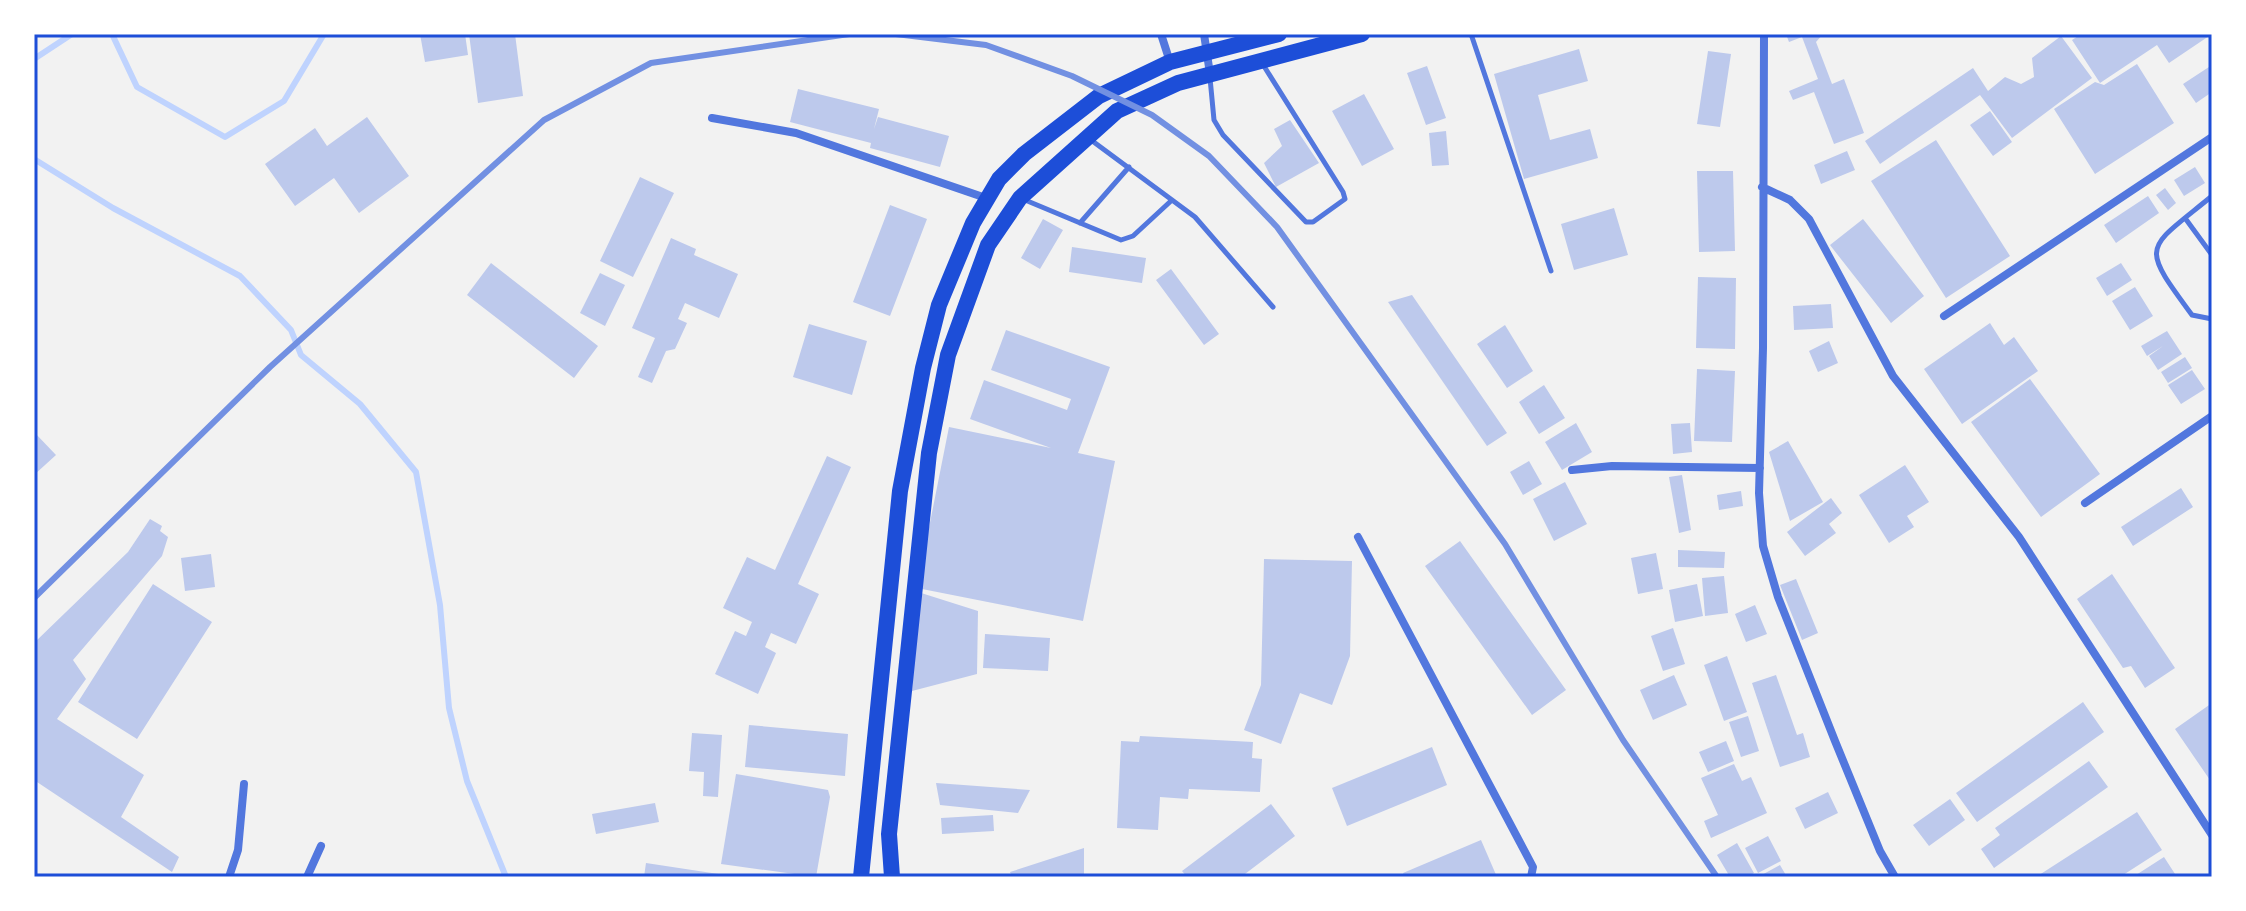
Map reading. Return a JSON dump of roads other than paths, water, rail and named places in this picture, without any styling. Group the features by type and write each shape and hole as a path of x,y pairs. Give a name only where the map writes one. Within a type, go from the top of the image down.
{"main road":[{"path":"861,877 900,491 923,368 939,305 986,198 1024,154 1099,96 1170,62 1279,34"},
{"path":"892,877 889,834 895,761 932,439 948,355 988,245 1020,198 1117,111 1150,95 1210,74 1362,34"}],"street":[{"path":"1161,34 1170,62"},
{"path":"1204,34 1210,74"},
{"path":"1764,34 1760,468 1763,546 1778,597 1869,823 1895,877"},
{"path":"712,118 796,133 986,198"},
{"path":"1944,316 2212,137"},
{"path":"1762,187 1790,200 1809,219 1893,376 2019,537 2212,835"},
{"path":"2085,503 2212,416"},
{"path":"1572,470 1612,466 1760,468"},
{"path":"1358,537 1533,867 1531,877"},
{"path":"229,877 238,850 244,784"},
{"path":"307,877 321,846"}],"lane":[{"path":"1471,34 1551,271"},
{"path":"1210,74 1214,120 1223,135 1306,222 1313,222 1345,199 1343,192 1259,59"},
{"path":"1087,137 1212,234 1273,307"},
{"path":"1080,223 1129,167"},
{"path":"2212,196 2162,237 2155,250 2157,267 2192,315 2212,319"},
{"path":"1020,198 1121,240 1128,239 1172,200"},
{"path":"2185,218 2212,255"}],"waterway":[{"path":"34,59 72,34"},
{"path":"112,34 137,87 225,137 284,101 324,34"},
{"path":"34,159 113,208 240,276 291,330 301,355 360,404 416,472 440,605 449,708 467,781 506,877"}],"railway":[{"path":"34,598 270,367 544,120 651,63 849,34"},
{"path":"896,34 986,45 1072,76 1152,115 1209,156 1277,227 1505,544 1623,740 1717,877"}]}
